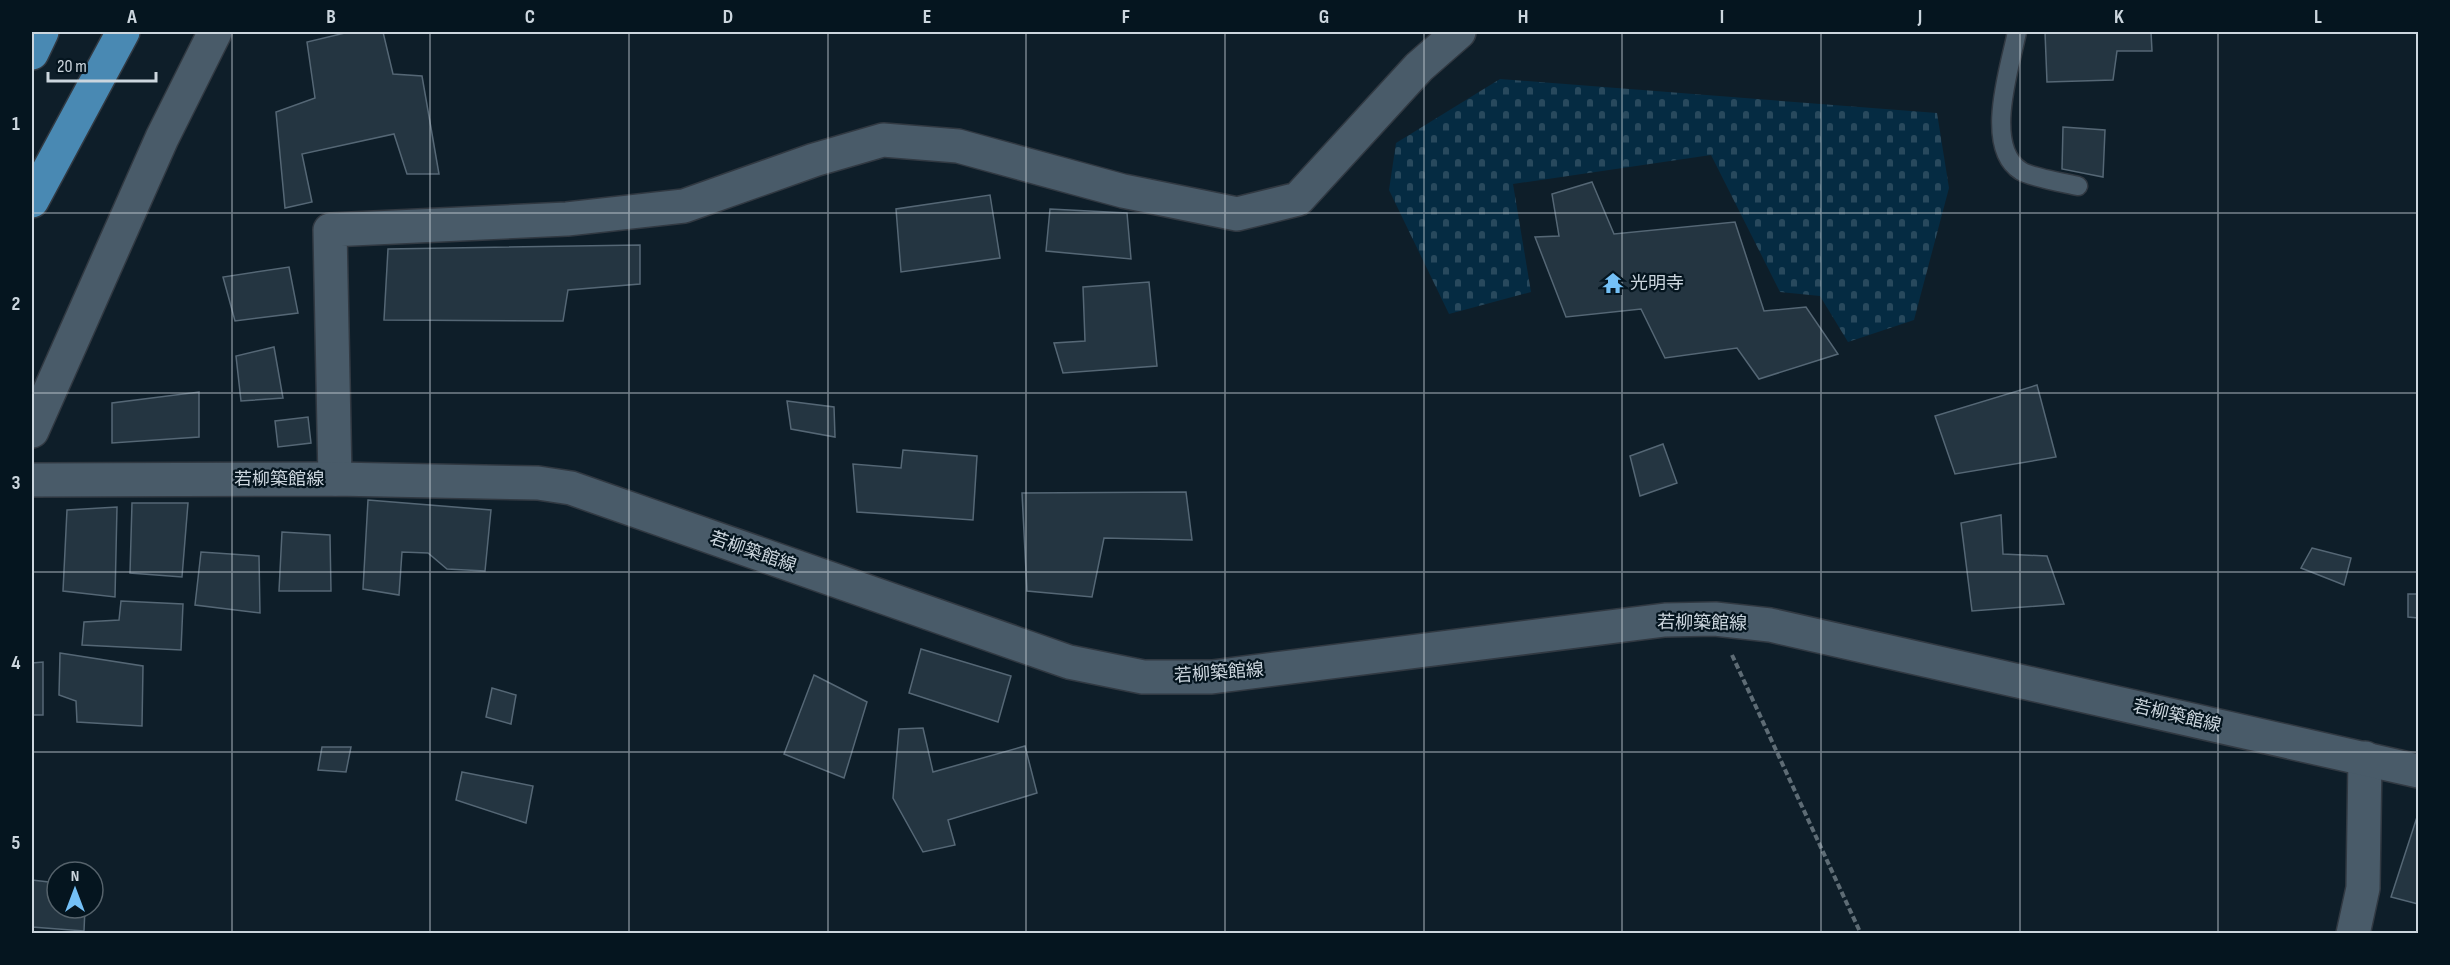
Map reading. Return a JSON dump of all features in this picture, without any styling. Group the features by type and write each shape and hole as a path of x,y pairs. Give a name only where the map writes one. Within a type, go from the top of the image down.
{"highway":[{"path":"32,52 42,32"},
{"path":"32,201 123,32"}],"main road":[{"path":"32,431 162,138 215,32"},
{"path":"335,479 330,230 567,219 684,206 813,160 883,140 958,146 1123,191 1237,213 1298,199 1419,67 1459,32"},
{"name":"若柳築館線","path":"32,480 335,479 538,483 571,488 1069,662 1143,677 1212,677 1665,620 1715,619 1770,625 2418,771"},
{"path":"2353,933 2363,888 2365,758"}],"lane":[{"path":"2017,32 1999,123 2003,150 2020,171 2078,186"}],"path":[{"path":"1715,619 1861,933"}],"green space":[{"path":"1500,79 1937,113 1949,188 1914,320 1848,342 1820,296 1780,292 1711,155 1513,184 1531,292 1449,314 1389,190 1396,143"}],"building":[{"path":"349,32 383,32 393,74 422,76 439,174 407,174 394,134 302,154 312,202 285,208 276,112 315,98 307,42"},
{"path":"2045,32 2151,32 2152,51 2117,51 2113,80 2047,82"},
{"path":"2063,127 2105,130 2103,177 2062,169"},
{"path":"1592,182 1614,234 1735,222 1764,311 1806,307 1838,354 1759,379 1737,348 1665,358 1641,309 1566,317 1535,237 1559,236 1552,194"},
{"path":"990,195 1000,258 901,272 896,209"},
{"path":"1050,209 1127,213 1131,259 1046,251"},
{"path":"640,245 640,284 568,290 563,321 384,320 388,249"},
{"path":"289,267 298,313 235,321 223,277"},
{"path":"1149,282 1157,366 1063,373 1054,343 1085,341 1083,287"},
{"path":"274,347 283,398 241,401 236,356"},
{"path":"2037,385 2056,457 1955,474 1935,416"},
{"path":"199,392 199,437 112,443 112,403"},
{"path":"787,401 834,407 835,437 791,429"},
{"path":"308,417 311,443 278,447 275,421"},
{"path":"1663,444 1677,483 1640,496 1630,456"},
{"path":"903,450 977,456 973,520 857,512 853,464 901,468"},
{"path":"1186,492 1192,540 1104,538 1092,597 1027,591 1022,493"},
{"path":"368,500 491,510 485,571 447,569 428,553 402,552 399,595 363,589"},
{"path":"132,503 188,503 182,577 130,573"},
{"path":"117,507 115,597 63,591 67,510"},
{"path":"2001,515 2003,554 2047,556 2064,604 1972,611 1961,523"},
{"path":"282,532 330,535 331,591 279,591"},
{"path":"2312,548 2351,558 2344,585 2301,568"},
{"path":"201,552 259,556 260,613 195,605"},
{"path":"2408,594 2418,594 2418,618 2408,617"},
{"path":"121,601 183,604 181,650 82,645 84,622 119,620"},
{"path":"921,649 1011,676 998,722 909,693"},
{"path":"60,653 143,666 142,726 77,722 76,701 59,695"},
{"path":"43,662 43,715 32,715 32,663"},
{"path":"814,675 867,702 844,778 784,754"},
{"path":"492,688 516,695 511,724 486,717"},
{"path":"923,728 933,772 1025,746 1037,793 948,820 955,845 923,852 893,798 899,729"},
{"path":"322,747 351,747 346,772 318,770"},
{"path":"462,772 533,786 526,823 456,800"},
{"path":"2418,814 2418,904 2391,897"},
{"path":"32,880 45,882 45,920 84,920 84,931 32,927"}],"place":[{"name":"光明寺","path":"1613,283"}]}
